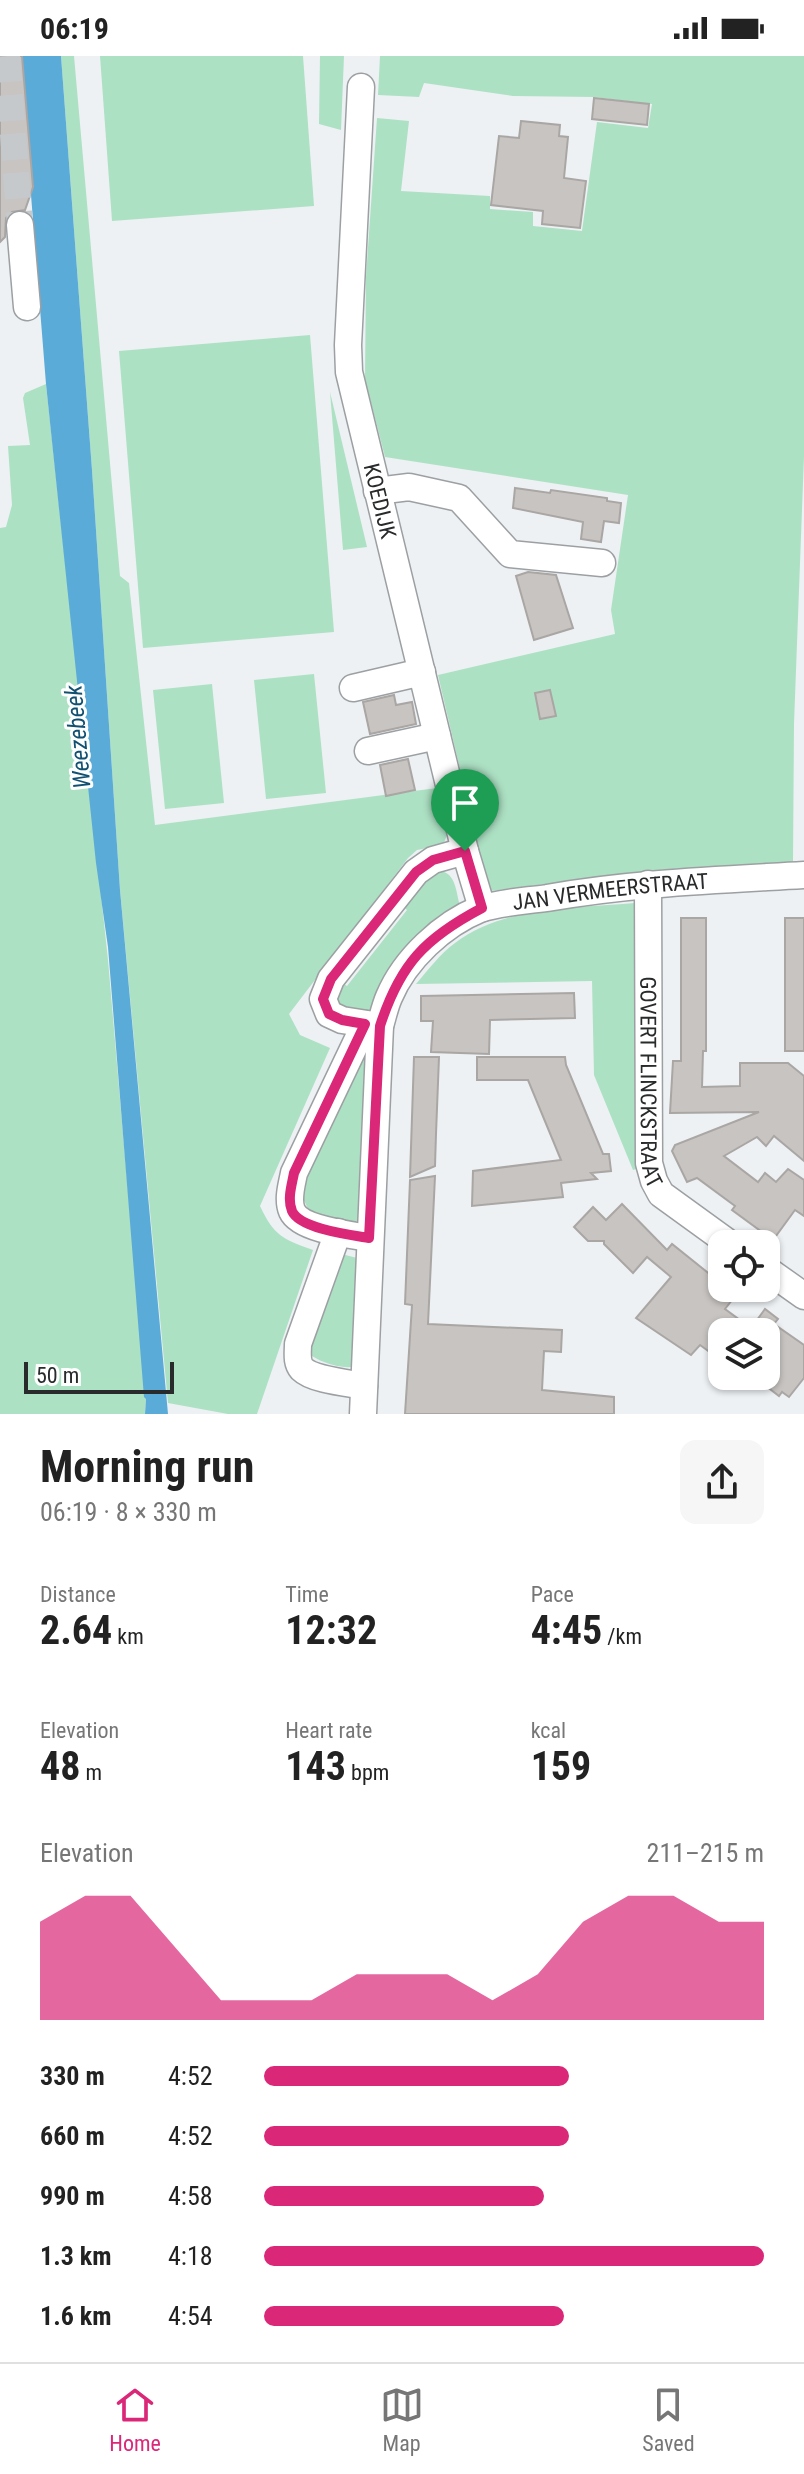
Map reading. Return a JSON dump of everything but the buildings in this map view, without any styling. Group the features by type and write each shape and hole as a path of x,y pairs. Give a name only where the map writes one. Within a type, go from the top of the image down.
{"street":[{"name":"KOEDIJK","path":"361,87 346,136 349,372 465,851 482,908"},
{"path":"20,225 27,307"},
{"path":"377,491 409,487 459,498 510,554 602,563"},
{"path":"353,688 422,672"},
{"path":"368,751 437,736"},
{"path":"372,1025 342,1020 329,1014 323,999 331,979 416,872 433,860 465,851"},
{"name":"JAN VERMEERSTRAAT","path":"369,1238 301,1222 292,1211 290,1195 294,1173 372,1025 411,960 436,937 482,908 648,884 804,875"},
{"name":"GOVERT FLINCKSTRAAT","path":"648,884 649,1163 661,1194 711,1230"},
{"name":"JAN VERMEERSTRAAT","path":"363,1403 372,1025"},
{"name":"JAN VERMEERSTRAAT","path":"338,1232 298,1344 298,1360 304,1371 330,1380 363,1403"},
{"path":"780,1279 804,1296"}],"green space":[{"path":"61,56 74,56 120,576 129,583 155,825 437,788 447,835 443,845 417,850 408,858 289,1014 300,1035 330,1048 260,1206 280,1235 313,1250 257,1414 228,1414 168,1403 120,890"},
{"path":"100,56 303,56 314,206 112,221"},
{"path":"320,56 344,56 341,130 319,124"},
{"path":"380,56 804,56 804,456 794,724 793,862 657,870 490,891 438,675 615,634 611,610 628,495 385,457 365,379 366,277 377,118 409,121 401,191 490,196 490,209 533,212 533,226 582,231 597,122 648,128 652,104 594,97 513,96 424,83 419,97 378,95"},
{"path":"310,335 334,632 143,648 119,351"},
{"path":"46,384 108,960 145,1414 0,1414 0,528 6,527 12,505 8,446 30,445 23,398 25,393"},
{"path":"330,392 367,547 343,550"},
{"path":"314,674 326,793 266,799 254,680"},
{"path":"212,684 224,803 165,809 153,690"},
{"path":"440,871 452,879 460,906 375,1015 333,1007 335,978 347,986 407,910 396,900"},
{"path":"635,903 639,907 640,1168 633,1170 594,1075 592,981 416,984 455,943 495,922 541,911"},
{"path":"364,1051 367,1054 359,1219 353,1224 309,1211 302,1196 311,1165"},
{"path":"334,1252 357,1258 352,1367 331,1364 312,1356 311,1345"}],"water":[{"path":"20,56 61,56 120,890 168,1414 145,1414 108,947 96,863 46,384"}],"tunnel":[{"path":"7,56 20,225"}],"route":[{"path":"465,851 482,908 436,937 411,960 390,995 380,1026 369,1238 301,1222 292,1211 290,1195 294,1173 365,1024 329,1014 323,999 331,979 416,872 433,860 465,851"}],"water label":[{"name":"Weezebeek","path":"78,737"}]}
